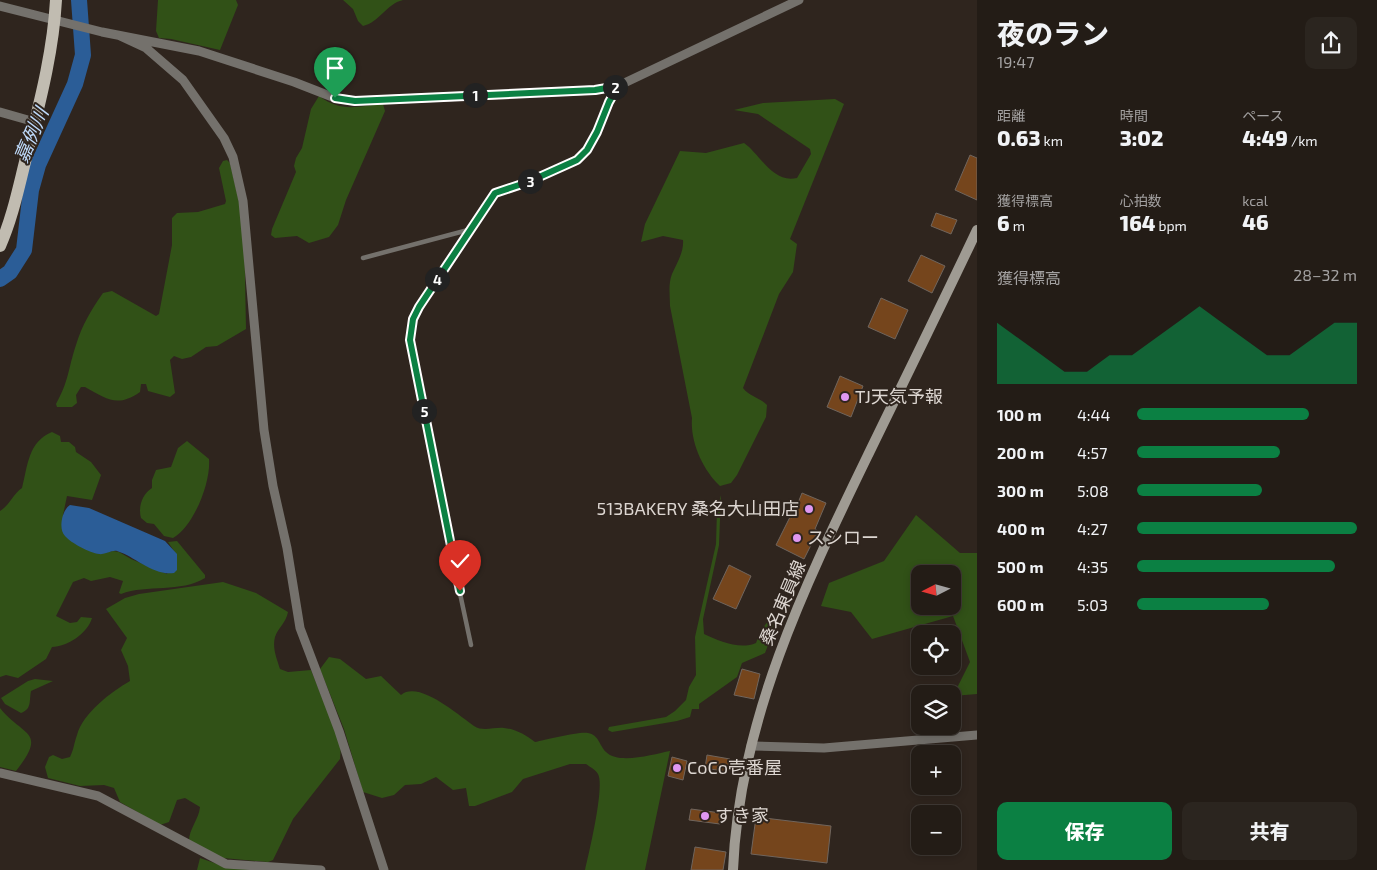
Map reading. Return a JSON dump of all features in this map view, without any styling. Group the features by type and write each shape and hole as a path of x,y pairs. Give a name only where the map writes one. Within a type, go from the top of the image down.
{"main road":[{"path":"0,246 10,221 35,122 55,21 56,0"},
{"name":"桑名東員線","path":"733,870 740,804 759,710 788,627 844,504 977,230"}],"street":[{"path":"0,6 102,32 199,50 335,98 355,101 595,90 618,86 799,0"},
{"path":"118,35 146,48 183,80 224,138 240,176 264,430 273,486 287,548 300,628 339,730 384,870"},
{"path":"0,112 35,122"},
{"path":"751,746 824,748 977,735"},
{"path":"0,773 80,790 98,796 226,864 321,870"}],"lane":[{"path":"471,645 410,340 413,319 468,230 495,193 577,160 587,150 597,132 609,102 618,86"},
{"path":"363,258 468,230"}],"green space":[{"path":"158,0 236,0 238,5 220,50 159,38 156,31"},
{"path":"343,0 403,0 392,5 374,21 363,26 358,21 353,9"},
{"path":"319,96 335,105 343,107 383,104 385,111 346,200 338,225 329,237 309,243 297,236 275,238 271,235 272,229 296,172 294,166 296,158 302,148 311,109"},
{"path":"835,99 844,104 790,239 797,244 793,272 779,294 743,388 767,405 766,417 737,475 731,483 720,486 703,464 695,446 692,418 670,306 670,282 681,253 683,240 663,236 641,242 645,224 680,151 706,153 744,143 781,177 788,179 797,178 811,154 810,149 758,114 734,110 763,103"},
{"path":"227,160 230,163 244,223 246,329 217,346 206,347 191,357 182,359 174,356 170,360 175,393 170,397 148,391 146,384 141,384 140,392 132,397 118,401 81,387 76,395 77,403 72,407 57,407 56,404 66,382 81,331 103,293 112,291 156,316 159,314 172,245 172,218 177,213 198,212 225,204 219,168 223,161"},
{"path":"52,432 60,436 61,442 69,442 75,447 76,452 91,462 101,475 92,500 67,496 63,515 91,551 99,554 113,551 119,552 167,574 176,554 168,542 177,541 205,575 205,578 196,583 175,587 142,589 121,594 119,593 123,581 110,577 91,581 84,578 73,582 56,616 70,623 77,622 81,617 92,618 90,624 82,634 70,642 52,647 46,659 18,678 6,675 0,677 0,511 22,488 30,455 34,448 44,436"},
{"path":"187,441 209,459 209,469 200,503 188,524 173,538 164,536 154,524 147,523 141,518 141,505 143,497 152,488 152,480 156,470 171,467 178,448"},
{"path":"721,495 719,545 703,619 704,634 730,644 750,645 756,643 761,630 769,620 776,625 765,653 742,663 737,677 699,704 699,709 692,709 690,717 612,732 608,730 609,727 666,717 686,700 689,687 696,675 695,637 716,544 717,510"},
{"path":"916,515 960,553 977,553 977,694 961,695 961,685 958,685 970,662 961,638 961,625 956,625 953,616 921,625 911,625 911,628 872,639 851,612 821,606 829,583 884,561"},
{"path":"223,582 256,593 288,612 274,641 275,653 280,669 288,672 311,670 341,745 340,759 293,819 273,860 268,862 223,858 189,841 200,807 185,798 177,800 169,822 160,825 120,802 114,788 104,785 80,786 48,778 45,767 49,757 53,755 62,759 70,757 80,727 91,711 106,697 130,681 128,666 121,650 127,638 106,609 125,598 139,594"},
{"path":"329,657 340,659 366,679 381,676 401,695 409,692 418,692 428,695 449,707 477,728 508,729 520,733 535,742 570,734 588,733 597,738 606,752 619,758 637,758 670,751 645,870 585,870 596,820 600,781 597,772 586,764 570,764 523,779 512,792 475,806 469,806 466,788 453,790 436,777 421,784 405,785 394,795 382,798 363,792 344,729 320,669"},
{"path":"35,679 53,681 31,691 30,701 25,711 21,713 5,704 1,698 28,681"},
{"path":"0,708 29,735 31,741 25,758 16,771 0,767"},
{"path":"200,858 223,866 264,870 197,870"}],"water":[{"path":"70,505 89,508 165,541 177,554 177,570 174,573 159,572 117,551 99,554 76,545 65,536 61,524 63,515"}],"building":[{"path":"970,155 977,158 977,200 955,190"},
{"path":"936,213 957,220 951,234 931,226"},
{"path":"921,255 945,266 932,293 908,281"},
{"path":"881,298 908,310 895,339 868,327"},
{"name":"TJ天気予報","path":"840,376 863,386 851,417 827,407"},
{"path":"802,493 826,503 815,529 818,531 804,559 776,545 790,517 792,518"},
{"path":"729,565 751,576 736,609 713,599"},
{"path":"742,669 760,674 754,699 734,695"},
{"path":"707,755 730,759 727,772 705,768"},
{"name":"CoCo壱番屋","path":"672,757 687,761 683,780 668,776"},
{"name":"すき家","path":"691,809 721,813 720,824 689,820"},
{"path":"756,817 831,826 827,863 751,854"},
{"path":"695,847 726,852 723,870 691,870"}],"waterway":[{"name":"嘉例川","path":"0,279 10,272 24,250 31,190 38,165 75,84 83,55 79,0"}],"place":[{"name":"TJ天気予報","path":"845,397"},
{"name":"513BAKERY 桑名大山田店","path":"809,509"},
{"name":"スシロー","path":"797,538"},
{"name":"CoCo壱番屋","path":"677,768"},
{"name":"すき家","path":"705,816"}],"route":[{"path":"335,98 355,101 595,90 618,86 609,102 597,132 587,150 577,160 528,182 508,187 495,193 468,230 413,319 410,340 460,591"}]}
